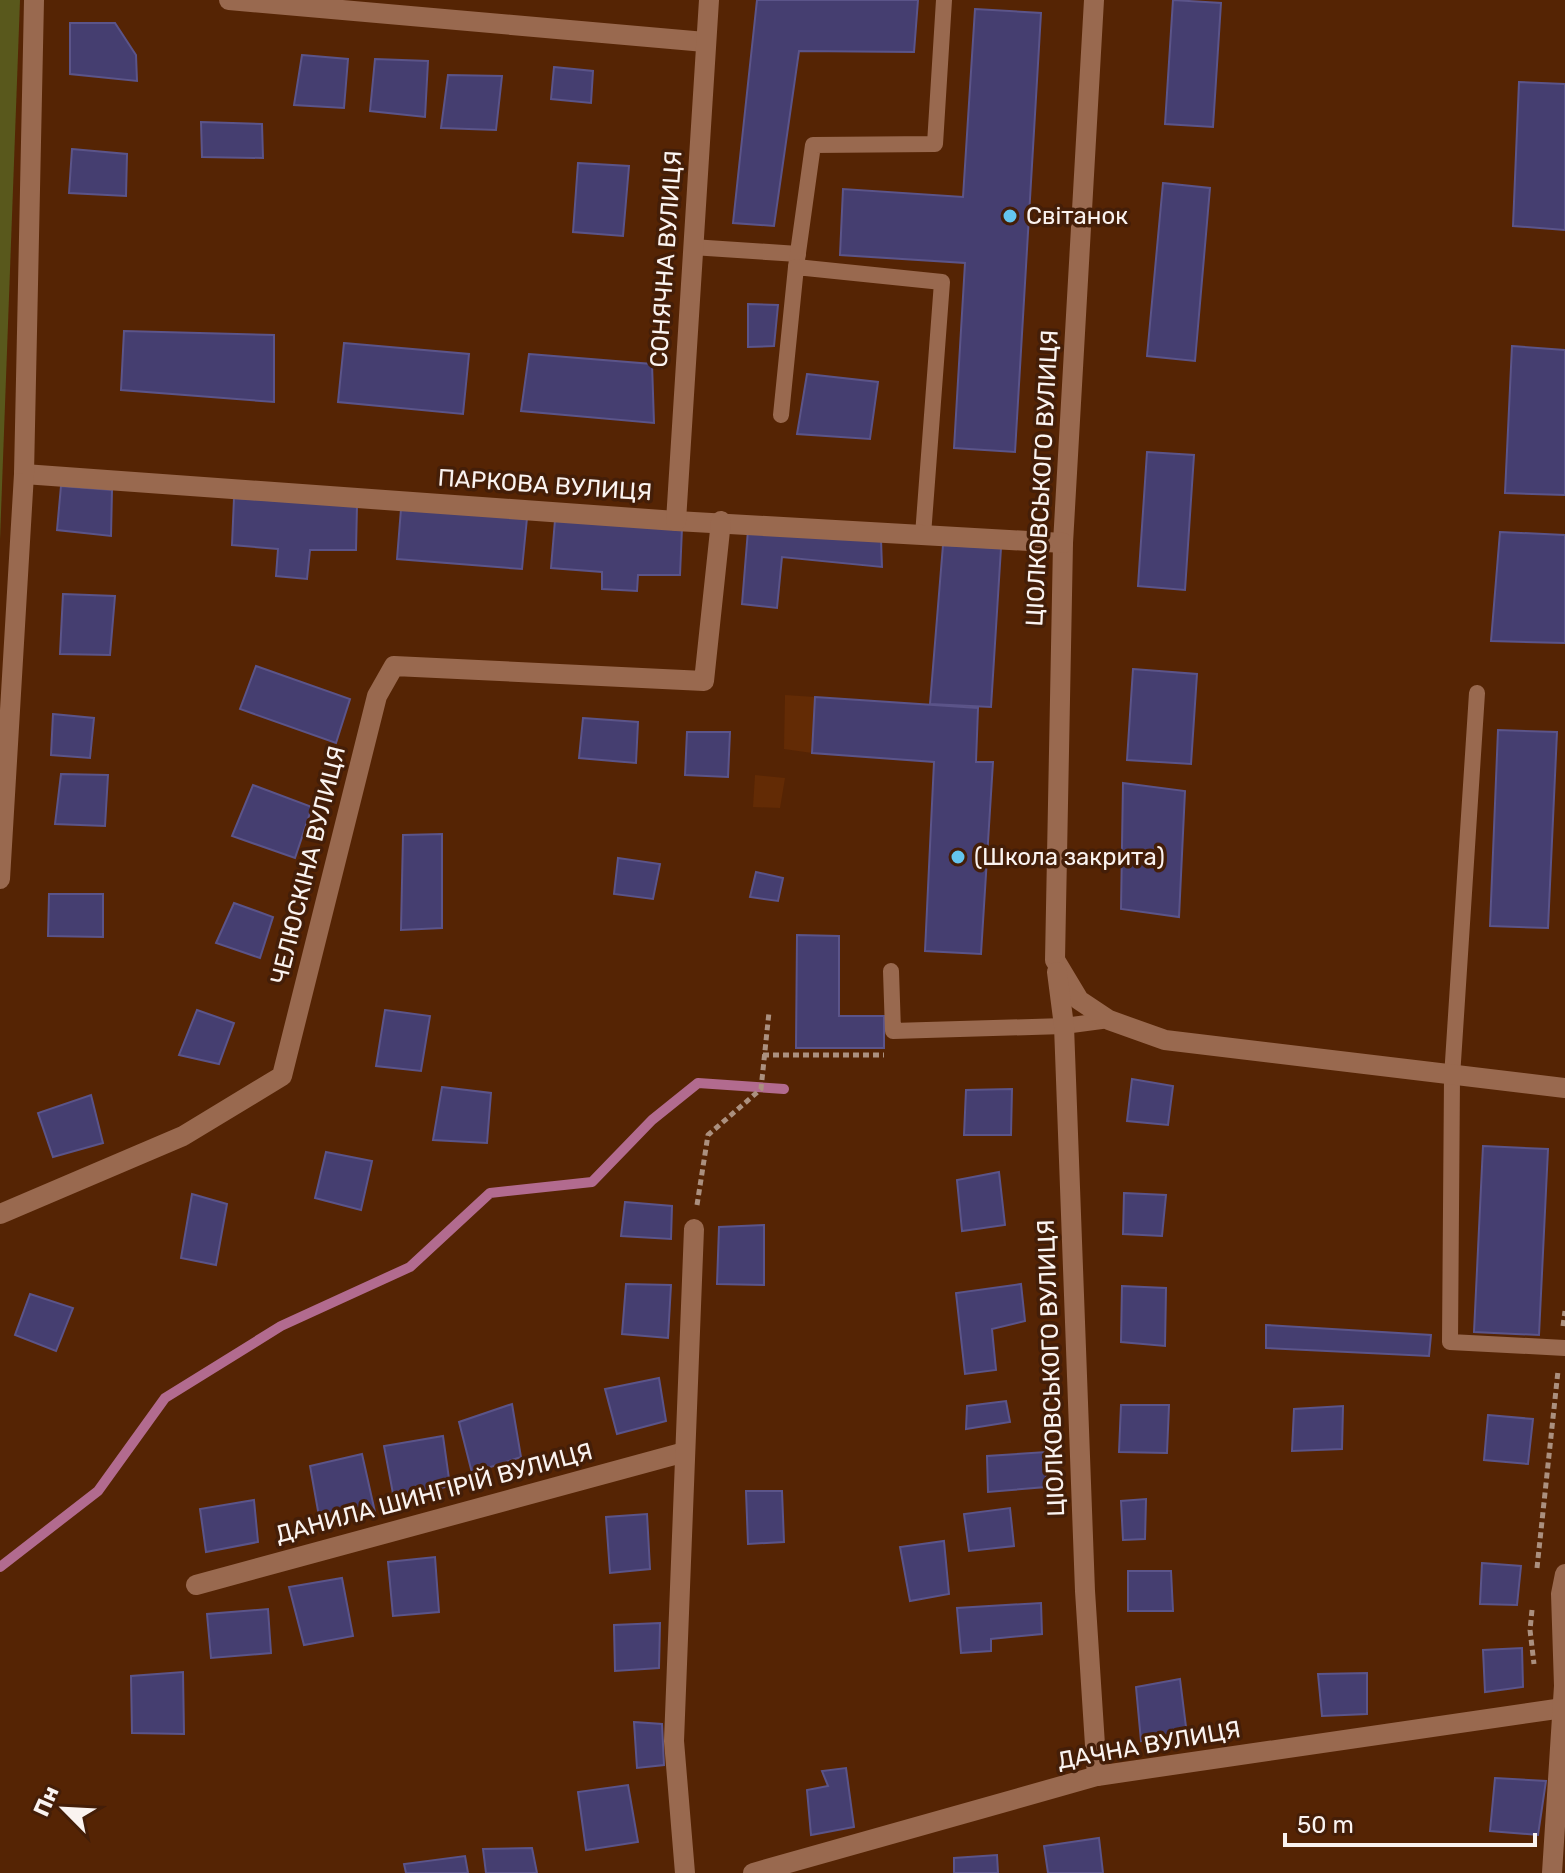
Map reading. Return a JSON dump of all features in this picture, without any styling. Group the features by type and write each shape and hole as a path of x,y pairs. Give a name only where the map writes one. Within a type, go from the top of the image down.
{"street":[{"path":"0,879 24,474 34,0"},
{"path":"229,0 348,5 705,42"},
{"name":"СОНЯЧНА ВУЛИЦЯ","path":"676,521 709,0"},
{"name":"ЦІОЛКОВСЬКОГО ВУЛИЦЯ","path":"1094,0 1063,543 1055,960 1064,1026 1085,1591 1097,1776"},
{"name":"ПАРКОВА ВУЛИЦЯ","path":"24,474 676,521 721,521 1063,543"},
{"name":"ЧЕЛЮСКІНА ВУЛИЦЯ","path":"0,1214 183,1136 282,1076 377,696 394,666 704,681 721,521"},
{"path":"1055,960 1079,1000 1109,1020 1165,1040 1452,1077 1565,1088"},
{"path":"685,1873 674,1741 694,1229"},
{"name":"ДАНИЛА ШИНГІРІЙ ВУЛИЦЯ","path":"196,1585 685,1452"},
{"path":"1552,1873 1563,1719 1561,1594 1565,1574"},
{"name":"ДАЧНА ВУЛИЦЯ","path":"753,1873 1097,1776 1539,1711 1563,1719"}],"lane":[{"path":"781,415 813,145 935,144 944,0"},
{"path":"692,247 942,282 923,535"},
{"path":"1477,693 1452,1077 1450,1342 1563,1348"},
{"path":"891,971 893,1031 1064,1026 1109,1020"}],"path":[{"path":"694,1229 708,1135 761,1089 769,1012"},
{"path":"1535,1583 1565,1311"},
{"path":"1533,1598 1530,1630 1539,1711"}],"shaded area":[{"path":"0,0 20,0 0,540"},
{"path":"785,695 815,697 812,753 784,749"},
{"path":"755,775 785,778 780,808 753,807"}],"building":[{"path":"757,0 918,0 914,52 799,51 774,226 733,223"},
{"path":"1173,0 1221,3 1213,127 1165,124"},
{"path":"975,9 1041,13 1015,452 954,448 965,263 840,255 843,189 963,197"},
{"path":"70,23 115,23 136,55 137,81 70,74"},
{"path":"302,55 348,59 344,108 294,105"},
{"path":"375,59 428,61 425,117 370,111"},
{"path":"554,67 593,71 591,103 551,99"},
{"path":"448,75 502,76 496,130 441,128"},
{"path":"1519,82 1565,84 1565,230 1513,226"},
{"path":"201,122 262,124 263,158 202,157"},
{"path":"72,149 127,154 126,196 69,193"},
{"path":"578,163 629,166 623,236 573,232"},
{"path":"1163,183 1210,188 1195,361 1147,356"},
{"path":"748,304 778,305 774,346 748,347"},
{"path":"124,331 274,335 274,402 121,390"},
{"path":"344,343 469,354 463,414 338,402"},
{"path":"1512,346 1565,350 1565,495 1505,493"},
{"path":"529,354 652,364 654,423 521,411"},
{"path":"807,374 878,382 870,439 797,434"},
{"path":"1147,452 1194,455 1185,590 1138,586"},
{"path":"61,486 112,490 111,536 57,530"},
{"path":"234,498 357,505 356,550 310,550 307,579 276,576 278,549 232,545"},
{"path":"401,509 527,518 522,569 397,559"},
{"path":"555,520 682,528 680,575 638,575 637,591 602,589 602,572 551,568"},
{"path":"748,530 881,540 882,567 782,557 777,608 742,604"},
{"path":"1500,532 1565,535 1565,643 1491,641"},
{"path":"943,545 1001,548 991,707 930,704"},
{"path":"63,594 115,596 110,655 60,654"},
{"path":"256,666 350,699 336,743 240,709"},
{"path":"1133,669 1197,674 1191,764 1127,760"},
{"name":"(Школа закрита)","path":"815,697 978,708 976,762 993,762 981,954 925,951 934,762 812,753"},
{"path":"53,714 94,718 90,758 51,755"},
{"path":"583,718 638,722 636,763 579,758"},
{"path":"1498,730 1557,732 1548,928 1490,926"},
{"path":"687,732 730,732 728,777 685,775"},
{"path":"61,774 108,775 105,826 55,824"},
{"path":"1123,783 1185,791 1179,917 1121,909"},
{"path":"253,785 312,807 295,858 232,836"},
{"path":"442,834 442,928 401,930 403,835"},
{"path":"618,858 660,864 653,899 614,894"},
{"path":"756,872 783,878 778,901 750,897"},
{"path":"49,894 103,894 103,937 48,936"},
{"path":"234,903 273,917 260,958 216,943"},
{"path":"797,935 839,936 839,1016 884,1016 884,1048 796,1048"},
{"path":"197,1010 234,1023 219,1064 179,1055"},
{"path":"385,1010 430,1016 421,1071 376,1066"},
{"path":"1132,1079 1173,1086 1168,1125 1127,1121"},
{"path":"442,1087 491,1093 487,1143 433,1140"},
{"path":"1012,1089 1011,1135 964,1135 966,1090"},
{"path":"91,1095 103,1143 53,1157 38,1113"},
{"path":"1483,1146 1548,1149 1539,1335 1474,1332"},
{"path":"326,1152 372,1161 361,1210 315,1198"},
{"path":"999,1172 1005,1225 962,1231 957,1180"},
{"path":"1124,1193 1166,1195 1162,1236 1123,1234"},
{"path":"192,1194 227,1204 216,1265 181,1258"},
{"path":"625,1202 672,1206 671,1239 621,1236"},
{"path":"764,1225 764,1285 717,1284 719,1227"},
{"path":"626,1284 671,1285 668,1338 622,1334"},
{"path":"1021,1284 1025,1321 992,1329 996,1370 965,1374 956,1293"},
{"path":"1122,1286 1166,1288 1165,1346 1121,1342"},
{"path":"30,1294 73,1308 56,1351 15,1335"},
{"path":"1266,1325 1431,1335 1429,1356 1266,1348"},
{"path":"659,1378 666,1421 617,1434 605,1389"},
{"path":"1006,1401 1010,1422 966,1429 967,1406"},
{"path":"512,1404 521,1457 472,1473 459,1422"},
{"path":"1121,1405 1169,1405 1167,1453 1119,1452"},
{"path":"1343,1406 1342,1449 1292,1451 1294,1409"},
{"path":"1488,1415 1533,1419 1528,1464 1484,1460"},
{"path":"443,1436 450,1486 394,1499 384,1446"},
{"path":"1046,1452 1046,1487 988,1492 987,1456"},
{"path":"362,1454 375,1512 320,1522 310,1466"},
{"path":"746,1491 782,1491 784,1542 748,1544"},
{"path":"1146,1499 1145,1539 1123,1540 1121,1501"},
{"path":"254,1500 258,1542 206,1552 200,1509"},
{"path":"1010,1508 1014,1546 969,1551 964,1514"},
{"path":"647,1514 650,1569 610,1573 606,1517"},
{"path":"944,1541 949,1594 910,1601 900,1547"},
{"path":"435,1557 439,1612 393,1616 388,1562"},
{"path":"1482,1563 1521,1566 1517,1605 1480,1604"},
{"path":"1128,1571 1171,1571 1173,1611 1128,1611"},
{"path":"342,1578 353,1636 304,1645 289,1587"},
{"path":"1041,1603 1042,1634 991,1639 991,1651 961,1653 957,1608"},
{"path":"268,1609 271,1653 211,1658 207,1614"},
{"path":"660,1623 659,1668 615,1671 614,1625"},
{"path":"1522,1648 1523,1687 1485,1692 1483,1650"},
{"path":"183,1672 184,1734 132,1733 131,1676"},
{"path":"1367,1673 1367,1714 1322,1716 1318,1674"},
{"path":"1180,1679 1187,1735 1141,1741 1136,1687"},
{"path":"634,1722 662,1724 664,1765 637,1768"},
{"path":"846,1768 854,1827 811,1835 807,1790 828,1786 822,1771"},
{"path":"1495,1778 1546,1781 1538,1835 1490,1831"},
{"path":"628,1785 638,1842 586,1850 578,1792"},
{"path":"1099,1838 1103,1873 1048,1873 1044,1846"},
{"path":"532,1848 537,1873 486,1873 483,1849"},
{"path":"997,1855 998,1873 954,1873 954,1858"},
{"path":"465,1856 468,1873 406,1873 404,1864"}],"waterway":[{"path":"0,1567 98,1491 165,1398 281,1326 410,1267 490,1193 592,1182 652,1120 698,1083 784,1089"}],"place":[{"name":"Світанок","path":"1010,216"},
{"name":"(Школа закрита)","path":"958,857"}]}
